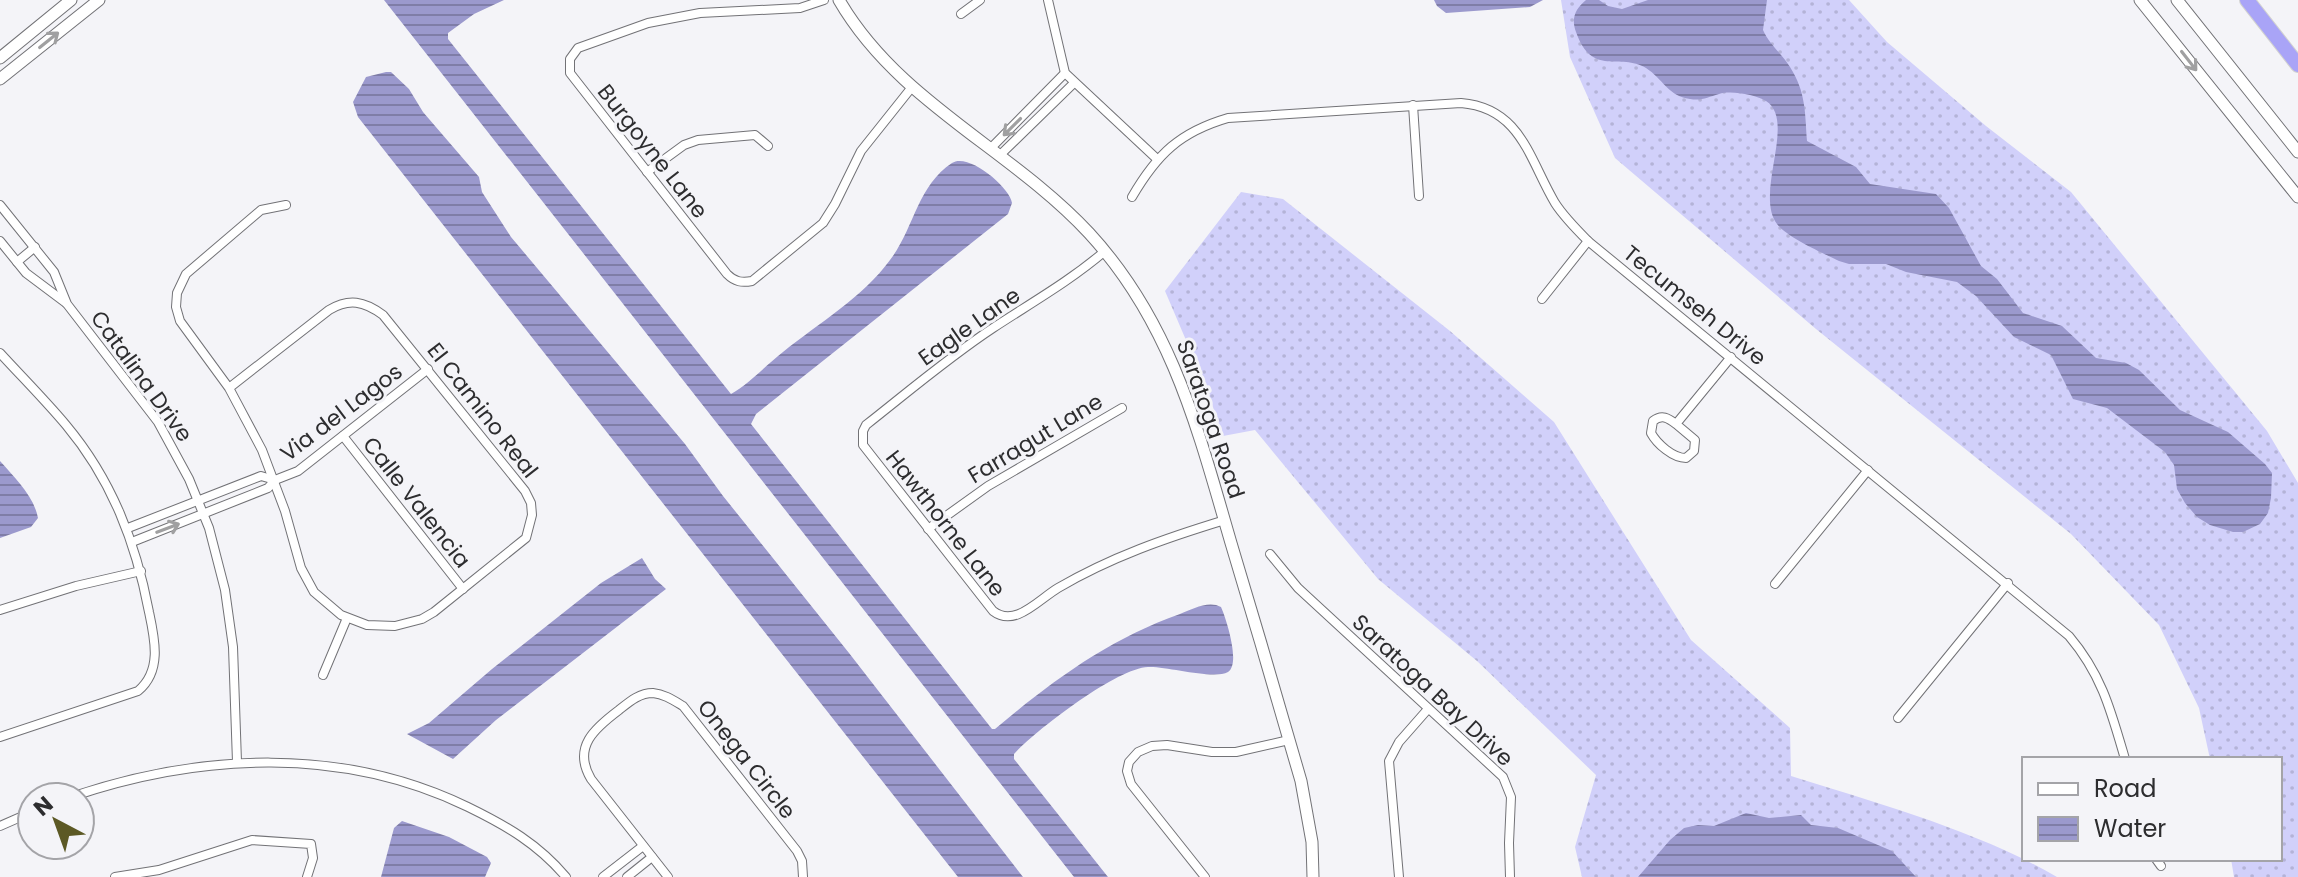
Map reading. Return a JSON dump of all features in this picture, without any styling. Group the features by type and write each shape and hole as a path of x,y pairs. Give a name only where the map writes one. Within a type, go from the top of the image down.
{"highway":[{"path":"2247,0 2298,65"}],"street":[{"path":"2,52 71,0"},
{"path":"0,79 99,0"},
{"name":"Burgoyne Lane","path":"824,0 800,8 715,12 659,20 584,45 573,53 570,73 717,261 733,279 746,283 813,234 835,204 861,151 912,87"},
{"name":"Saratoga Road","path":"839,0 866,41 912,87 1066,210 1105,251 1142,302 1169,353 1192,412 1225,520 1307,810 1313,877"},
{"path":"961,14 980,0"},
{"path":"1048,0 1065,73 1157,159"},
{"path":"2140,0 2298,197"},
{"path":"2177,0 2298,152"},
{"path":"995,152 1065,73"},
{"path":"995,152 1074,83"},
{"name":"Tecumseh Drive","path":"1132,197 1157,159 1182,138 1196,129 1228,118 1469,103 1491,110 1505,119 1521,137 1561,212 1588,241 2059,625 2084,653 2108,699 2124,757"},
{"path":"1413,105 1419,196"},
{"path":"647,172 672,153 698,140 755,135 768,146"},
{"name":"Catalina Drive","path":"0,205 54,272 67,304"},
{"name":"El Camino Real","path":"229,388 342,302 370,305 383,315 428,369 525,491 532,515 526,538 434,612 409,623 381,627 347,618 324,603 307,581 275,480 262,450 229,388 180,321 176,300 179,286 191,269 261,210 286,205"},
{"name":"Catalina Drive","path":"0,241 26,273 67,304 158,422 204,514 218,559 230,622 237,762"},
{"path":"1542,299 1588,241"},
{"path":"17,262 35,247"},
{"name":"Eagle Lane","path":"862,438 866,425 942,365 996,326 1058,288 1105,251"},
{"path":"0,353 66,425 104,479 128,528 141,571 155,661 143,686 124,697 0,737"},
{"path":"1676,424 1731,357"},
{"name":"Via del Lagos","path":"132,542 268,488 275,480 304,467 428,369"},
{"name":"Farragut Lane","path":"928,529 988,486 1122,408"},
{"path":"1661,417 1676,424 1695,440 1694,451 1686,458 1675,456 1651,433 1653,421 1661,417"},
{"name":"Calle Valencia","path":"343,436 463,589"},
{"name":"Hawthorne Lane","path":"862,438 867,451 998,615 1012,617 1118,556 1225,520"},
{"path":"1775,584 1868,470"},
{"name":"Via del Lagos","path":"128,528 261,476 275,480"},
{"name":"Saratoga Bay Drive","path":"1270,554 1298,588 1498,771 1507,783 1512,804 1510,877"},
{"path":"0,610 76,586 141,571"},
{"path":"1898,718 2008,583"},
{"path":"323,675 347,618"},
{"name":"Onega Circle","path":"668,877 591,779 584,759 588,738 596,727 636,697 652,693 666,696 683,706 797,851 802,861 803,877"},
{"path":"1399,877 1389,761 1394,748 1428,709"},
{"path":"1205,877 1131,784 1127,771 1129,762 1145,749 1159,745 1236,752 1289,740"},
{"path":"96,790 165,772 237,762 335,766 429,790 488,817 543,851 566,877"},
{"path":"115,877 149,874 252,840 311,844 313,858 307,877"},
{"path":"603,877 643,846"},
{"path":"627,877 652,857"}],"shaded area":[{"path":"1561,0 1849,0 1887,42 1986,126 2071,192 2267,431 2298,483 2298,877 2234,877 2231,861 2282,861 2282,757 2210,757 2199,708 2159,625 2071,534 1816,329 1615,158 1570,57"},
{"path":"1241,192 1283,199 1450,331 1554,422 1691,640 1790,728 1791,776 1962,832 2057,877 1582,877 1575,847 1596,775 1477,661 1378,579 1255,430 1223,436 1206,387 1165,291"}],"water":[{"path":"384,0 504,0 474,14 448,33 448,39 731,394 867,286 898,248 923,196 940,172 952,163 968,162 1004,188 1012,203 1008,214 756,414 751,424 992,729 1082,663 1129,636 1200,606 1211,604 1221,607 1233,651 1232,667 1228,672 1201,674 1156,667 1134,670 1078,702 1014,754 1014,759 1108,877 1074,877"},
{"path":"1434,0 1543,0 1530,7 1446,13"},
{"path":"1586,0 1599,0 1622,9 1648,0 1767,0 1763,30 1799,85 1804,103 1807,141 1856,167 1870,184 1936,194 1949,208 1981,266 1997,279 2023,313 2062,326 2096,358 2126,363 2139,370 2180,410 2228,432 2272,473 2268,513 2260,524 2243,532 2233,532 2197,517 2177,489 2174,465 2165,452 2107,408 2073,399 2051,355 2014,337 1976,296 1957,282 1906,272 1886,264 1849,264 1789,235 1777,224 1771,211 1778,124 1774,111 1766,101 1730,93 1698,99 1682,97 1646,68 1590,55 1574,23 1579,7"},
{"path":"391,72 409,89 423,112 479,177 482,192 511,237 685,444 1023,877 958,877 358,117 353,102 366,77"},
{"path":"0,461 28,495 38,518 31,527 0,538"},
{"path":"642,558 655,579 666,589 496,720 453,759 407,734 429,723 601,583"},
{"path":"1746,813 1769,818 1801,815 1811,825 1838,828 1892,851 1916,877 1638,877 1684,828 1714,826"},
{"path":"402,821 449,837 487,857 491,863 485,877 381,877 394,828"}]}
